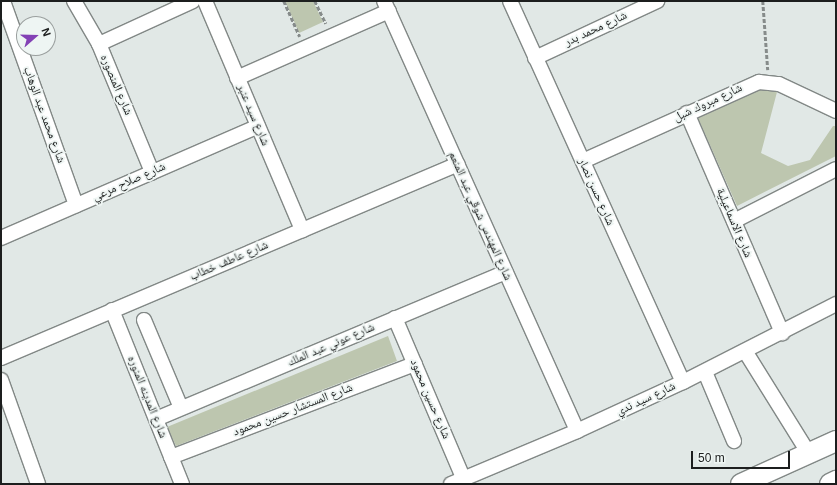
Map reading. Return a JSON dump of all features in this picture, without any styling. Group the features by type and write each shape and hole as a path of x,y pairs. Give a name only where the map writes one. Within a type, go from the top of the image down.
{"highway":[{"path":"741,484 836,441"},
{"path":"830,484 836,481"}],"street":[{"name":"شارع محمد عبد الوهاب","path":"3,1 76,205"},
{"name":"شارع المنصوره","path":"74,1 99,44 152,172"},
{"path":"99,44 193,1"},
{"name":"شارع سيد عنبر","path":"205,1 302,230"},
{"name":"شارع حسن نصار","path":"510,1 683,382"},
{"name":"شارع محمد بدر","path":"536,58 656,1"},
{"path":"237,78 332,36 386,4"},
{"name":"شارع المهندس شوقي عبد المنعم","path":"386,4 577,431"},
{"path":"769,82 836,111"},
{"name":"شارع مبروك شبل","path":"582,161 749,85 769,82"},
{"name":"شارع الاسماعيلية","path":"687,113 782,333"},
{"name":"شارع صلاح مرعي","path":"1,238 258,126"},
{"name":"شارع عاطف خطاب","path":"1,358 457,164"},
{"path":"734,221 836,169"},
{"name":"شارع عوني عبد الملك","path":"156,419 505,272"},
{"name":"شارع سيد ندي","path":"458,482 577,431 705,372 836,304"},
{"name":"شارع المدينه المنوره","path":"112,310 182,484"},
{"name":"شارع حسين محمود","path":"395,318 415,364 458,482"},
{"path":"144,320 181,408"},
{"path":"745,351 809,454"},
{"name":"شارع المستشار حسين محمود","path":"171,457 415,364"},
{"path":"705,372 734,441"},
{"path":"1,380 38,484"}],"path":[{"path":"284,1 305,48"},
{"path":"315,1 332,36"},
{"path":"763,1 769,82"}],"green space":[{"path":"285,1 313,1 323,22 299,33"},
{"path":"759,90 777,92 761,153 788,166 810,160 833,126 836,126 836,156 737,206 698,118"},
{"path":"388,336 397,361 176,446 167,427"}]}
